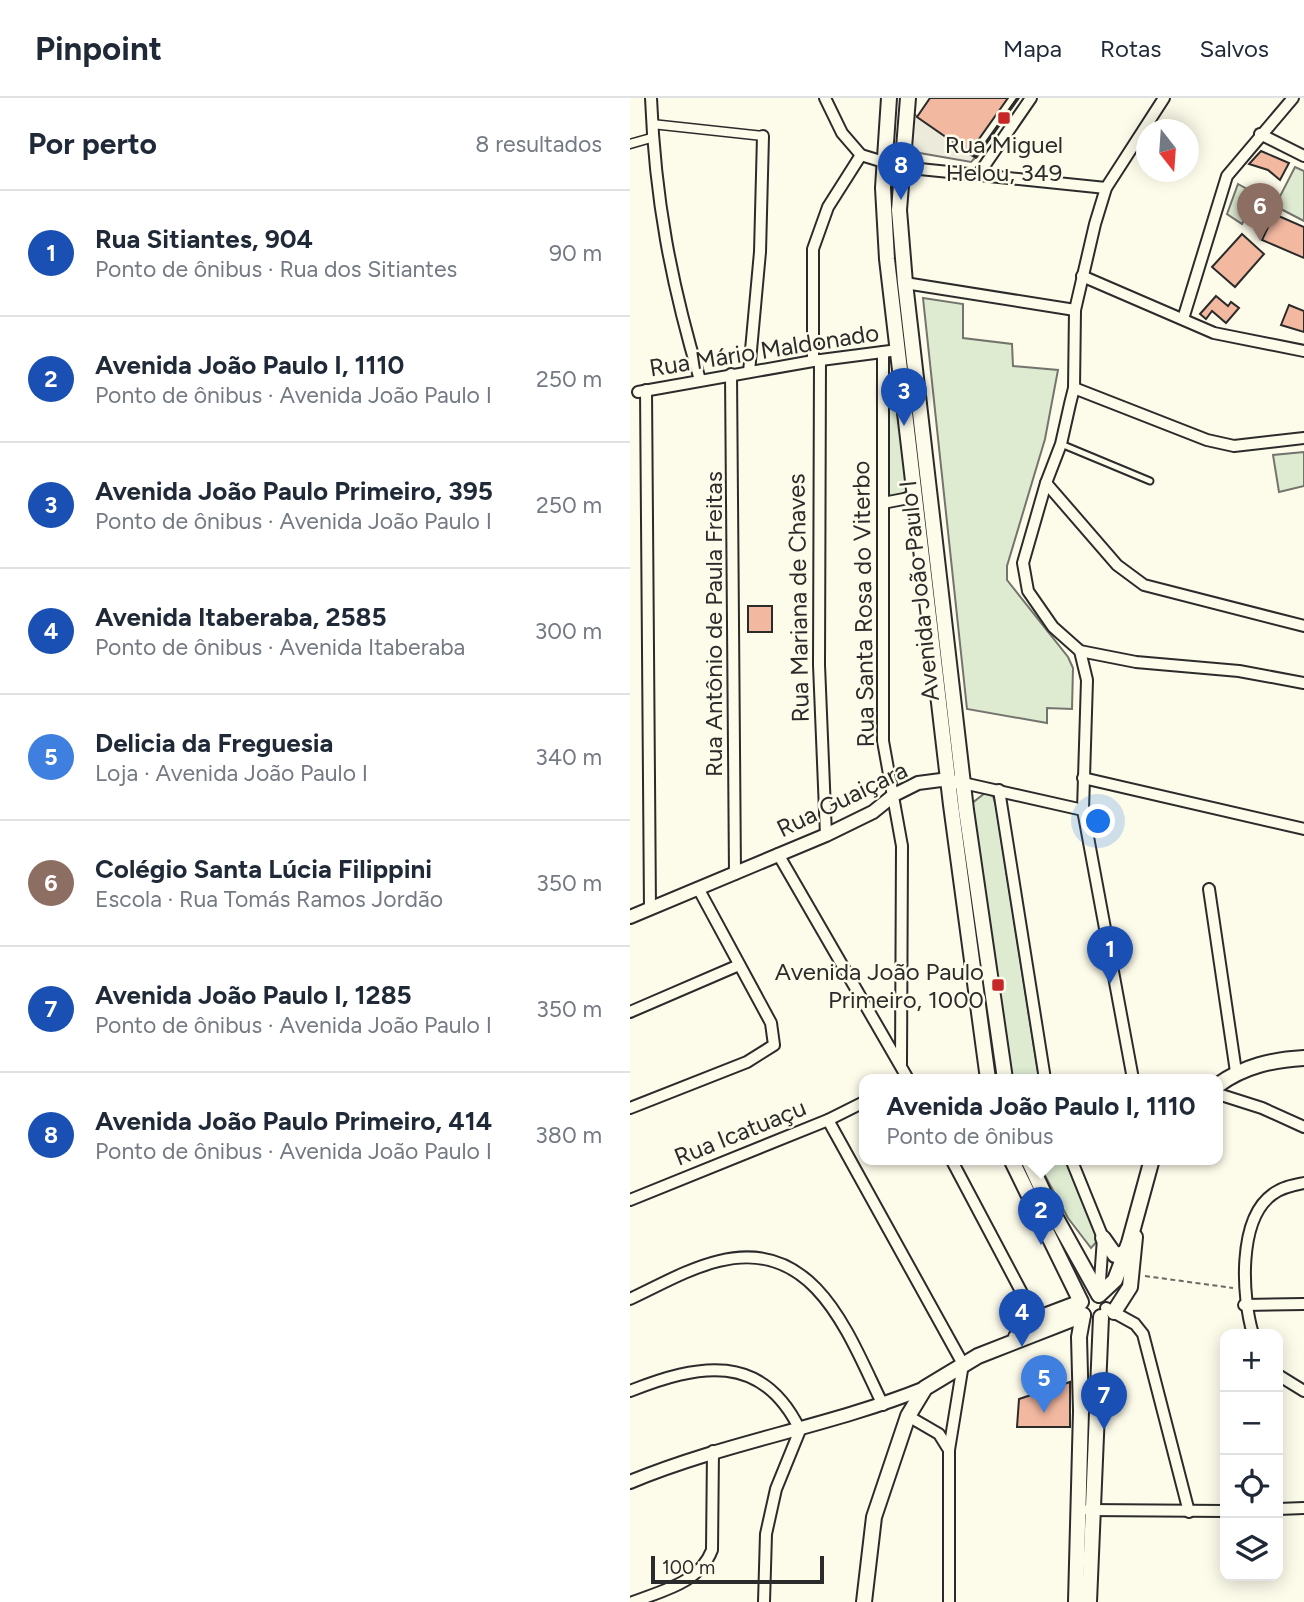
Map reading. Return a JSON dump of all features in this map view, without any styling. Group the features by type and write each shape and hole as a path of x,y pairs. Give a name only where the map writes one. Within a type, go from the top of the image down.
{"main road":[{"name":"Avenida João Paulo I","path":"889,98 884,162 890,351 914,497 987,1074"},
{"name":"Avenida João Paulo I","path":"908,98 898,210 905,283 963,783 1004,1074"},
{"path":"890,351 905,354 910,383 920,397"},
{"path":"1223,1081 1236,1072 1266,1063 1304,1058"},
{"path":"1015,1165 1082,1308 1091,1319 1127,1294 1133,1274 1136,1225 1149,1165"},
{"path":"1031,1165 1051,1209 1105,1308"},
{"path":"1076,1602 1105,1308 1136,1225"},
{"path":"1103,1238 1115,1255 1125,1253"},
{"path":"1089,1602 1079,1336 1082,1308 1090,1294 1105,1308"},
{"path":"864,1602 874,1517 908,1416 925,1388 963,1364 1082,1308"}],"street":[{"path":"651,98 651,138 659,213 671,272 700,380"},
{"path":"825,98 842,133 861,155 900,167 1107,188"},
{"path":"978,175 1031,98"},
{"path":"1164,98 1107,188 1075,310 1074,388 1061,444 1026,547 1023,575 1028,591 1045,617 1080,651 1136,662 1239,671 1304,682"},
{"path":"1183,319 1227,176 1293,98"},
{"path":"652,124 763,136 760,252 749,372"},
{"path":"1260,134 1304,156"},
{"path":"630,144 651,138"},
{"name":"Rua Mariana de Chaves","path":"826,835 819,652 817,360 813,249 828,207 861,155"},
{"path":"1082,276 1241,341 1304,351"},
{"path":"905,283 1075,310"},
{"name":"Rua Mário Maldonado","path":"650,909 642,391 817,360 890,351"},
{"name":"Rua Santa Rosa do Viterbo","path":"890,351 883,503 883,740 902,846 901,1064"},
{"name":"Rua Antônio de Paula Freitas","path":"732,374 735,874"},
{"path":"1074,388 1207,440 1245,446 1304,438"},
{"path":"1046,482 1117,565 1144,585 1304,626"},
{"path":"883,503 914,497"},
{"path":"1080,651 1089,691 1083,810 1132,1074"},
{"path":"1083,778 1304,829"},
{"name":"Rua Guaiçara","path":"630,918 826,835 873,812 894,795 918,783 948,780 1083,810"},
{"path":"999,790 1044,1074"},
{"path":"778,854 906,1074"},
{"path":"630,1108 747,1062 771,1049 774,1030 698,888"},
{"path":"1209,889 1236,1072"},
{"path":"630,1012 739,965"},
{"path":"1223,1096 1262,1108 1304,1127"},
{"name":"Rua Icatuaçu","path":"630,1200 713,1164 828,1120 859,1104"},
{"path":"828,1120 963,1364 949,1450 949,1602"},
{"path":"954,1165 1040,1326"},
{"path":"1073,1165 1103,1238 1105,1308 1135,1324 1147,1346 1189,1512"},
{"path":"1251,1329 1244,1305 1244,1290 1247,1256 1260,1208 1280,1190 1304,1183"},
{"path":"630,1299 716,1261 754,1257 782,1265 821,1291 842,1324 883,1405 930,1428 945,1440 949,1450"},
{"path":"1244,1305 1304,1304"},
{"path":"630,1391 673,1374 716,1367 769,1388 787,1407 800,1430"},
{"path":"1283,1378 1304,1391"},
{"path":"630,1482 713,1451 800,1430 883,1405 925,1388"},
{"path":"930,1428 945,1425 956,1417"},
{"path":"764,1602 763,1572 768,1523 776,1489 800,1430"},
{"path":"633,1602 692,1578 706,1565 712,1550 713,1451"},
{"path":"1283,1509 1304,1508"},
{"path":"1086,1510 1220,1511"}],"lane":[{"path":"1061,444 1150,481"}],"path":[{"path":"1133,1274 1244,1290"}],"green space":[{"path":"1295,167 1304,171 1304,221 1275,206"},
{"path":"1238,184 1256,194 1242,224 1227,214"},
{"path":"923,298 963,304 963,338 1012,344 1013,366 1058,370 1045,439 1007,566 1007,580 1068,657 1073,668 1072,709 1047,708 1047,723 967,709"},
{"path":"898,350 913,486 886,506 887,390"},
{"path":"1304,452 1304,486 1279,492 1273,455"},
{"path":"985,793 993,796 996,806 1038,1074 1010,1074 971,804"},
{"path":"1039,1165 1069,1165 1100,1238 1091,1248 1068,1218"}],"shaded area":[{"path":"911,112 976,157 971,162 914,152 910,146"}],"building":[{"path":"930,98 1008,98 969,153 917,117"},
{"path":"1261,151 1289,163 1280,180 1268,170 1249,164"},
{"path":"1274,214 1304,227 1304,258 1262,240"},
{"path":"1242,234 1264,254 1235,287 1212,267"},
{"path":"1216,296 1228,306 1231,302 1239,308 1226,323 1212,311 1206,319 1200,314"},
{"path":"1289,305 1304,311 1304,332 1281,325"},
{"path":"748,606 772,606 772,632 748,632"},
{"path":"1070,1382 1070,1427 1017,1427 1019,1399"}],"wall":[{"path":"969,153 976,157 1018,98"}],"place":[{"name":"Rua Miguel Helou, 349","path":"1004,118"},
{"name":"Avenida João Paulo Primeiro, 414","path":"901,200"},
{"name":"Colégio Santa Lúcia Filippini","path":"1260,241"},
{"name":"Avenida João Paulo Primeiro, 395","path":"904,426"},
{"name":"Rua Sitiantes, 904","path":"1110,984"},
{"name":"Avenida João Paulo Primeiro, 1000","path":"998,985"},
{"name":"Avenida João Paulo I, 1110","path":"1041,1245"},
{"name":"Avenida Itaberaba, 2585","path":"1022,1347"},
{"name":"Delicia da Freguesia","path":"1044,1413"},
{"name":"Avenida João Paulo I, 1285","path":"1104,1430"}]}
